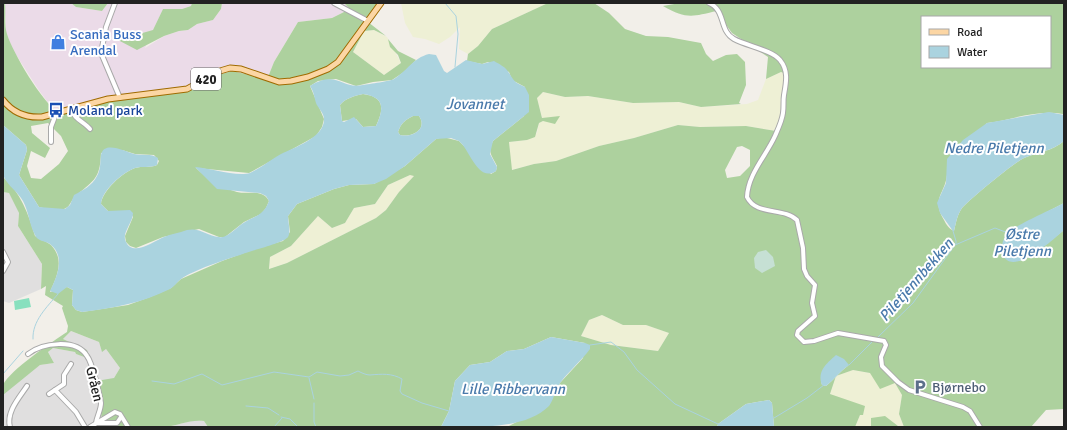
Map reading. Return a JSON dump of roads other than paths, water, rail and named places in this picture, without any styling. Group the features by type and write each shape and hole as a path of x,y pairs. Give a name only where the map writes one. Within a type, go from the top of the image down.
{"main road":[{"name":"420","path":"3,100 14,111 27,117 42,117 120,98 186,89 220,71 230,68 241,69 280,82 308,77 328,69 338,62 381,3"}],"street":[{"path":"115,3 106,27 101,53 120,98"},
{"path":"334,3 368,21"},
{"path":"709,3 713,5 720,13 724,27 729,36 752,47 772,53 780,60 785,70 786,87 781,123 750,182 747,197 755,206 788,214 797,220 803,248 804,269 815,285 812,303 815,316 798,331 797,335 804,342 814,341 838,333 884,341 886,345 881,357 882,366 898,382 917,393 963,407 970,412 980,427"},
{"path":"71,109 74,116 85,123 90,129"},
{"path":"51,142 51,127 56,114"},
{"path":"3,252 8,262 3,271"},
{"name":"Gråen","path":"28,354 42,347 58,344 78,349 85,353 100,396 101,407 96,423"},
{"path":"49,394 64,384 64,375 71,364"},
{"path":"10,427 9,422 11,413 27,386"},
{"path":"55,390 76,412 85,427"},
{"path":"90,427 115,412 121,417 128,427"},
{"path":"96,423 117,423 121,417"}],"water":[{"name":"Jovannet","path":"429,54 436,55 444,71 447,73 466,60 482,64 494,61 506,69 515,82 525,87 529,95 529,112 493,141 490,154 497,167 496,171 490,174 484,173 479,169 459,141 451,138 436,139 405,166 386,179 374,184 349,185 334,189 297,204 288,216 289,232 288,237 285,239 201,269 181,279 171,288 149,298 105,309 82,312 76,310 72,305 73,290 67,287 58,294 50,291 59,267 58,254 50,244 39,240 36,237 31,227 27,209 23,201 4,177 2,161 3,125 26,145 27,150 19,175 39,207 65,209 70,205 74,195 87,187 95,179 99,171 103,151 106,148 116,148 134,154 155,156 158,158 157,165 135,168 125,173 109,188 102,199 101,204 108,211 130,210 133,213 125,235 126,242 129,246 133,248 144,247 167,236 192,229 222,237 226,236 242,224 264,211 269,201 266,196 260,193 217,189 195,167 238,174 250,173 281,154 308,141 320,131 323,125 324,117 316,103 310,86 327,79 356,86 392,80 423,56","holes":["363,94 375,98 381,105 379,120 376,126 363,127 354,117 344,122 342,121 340,105 348,99","413,116 419,116 422,125 420,129 414,134 405,136 400,135 398,132 402,124"]},
{"name":"Nedre Piletjenn","path":"1049,112 1064,115 1064,141 1050,149 1024,158 993,181 962,208 953,231 940,213 937,203 946,183 947,159 963,140 987,123"},
{"name":"Østre Piletjenn","path":"1064,203 1064,230 1042,248 1022,260 1013,262 1006,259 1002,251 1003,240 1011,230"},
{"name":"Lille Ribbervann","path":"551,337 585,343 590,345 590,349 560,383 549,406 539,414 527,419 499,426 441,427 449,411 455,381 470,365 490,362 507,351 524,349"},
{"path":"836,355 844,359 849,365 826,386 822,385 821,376 823,368"},
{"path":"769,400 772,403 774,427 717,427 718,424 746,404"}],"waterway":[{"path":"445,3 456,16 458,34 455,67"},
{"name":"Piletjennbekken","path":"877,338 913,303 955,245 995,228 1008,233"},
{"path":"953,231 956,244"},
{"path":"33,339 33,332 38,320 58,294"},
{"name":"Piletjennbekken","path":"849,365 873,341"},
{"path":"590,345 611,342 624,352 637,370 675,404 718,424"},
{"path":"3,374 23,351"},
{"path":"152,381 174,384 202,374 222,385 274,372 309,377 317,372 340,376 349,375 358,371 368,375 386,374 398,377 402,379 400,391 402,394 422,403 449,411"},
{"path":"309,378 314,399"},
{"path":"774,418 807,398 824,385"},
{"path":"314,403 314,422 316,427"},
{"path":"246,406 268,408 279,415"},
{"path":"281,417 290,419 298,427"},
{"path":"274,427 282,418"}],"place":[{"name":"Scania Buss Arendal","path":"58,42"},
{"name":"Moland park","path":"56,110"},
{"name":"Bjørnebo","path":"920,387"}]}
